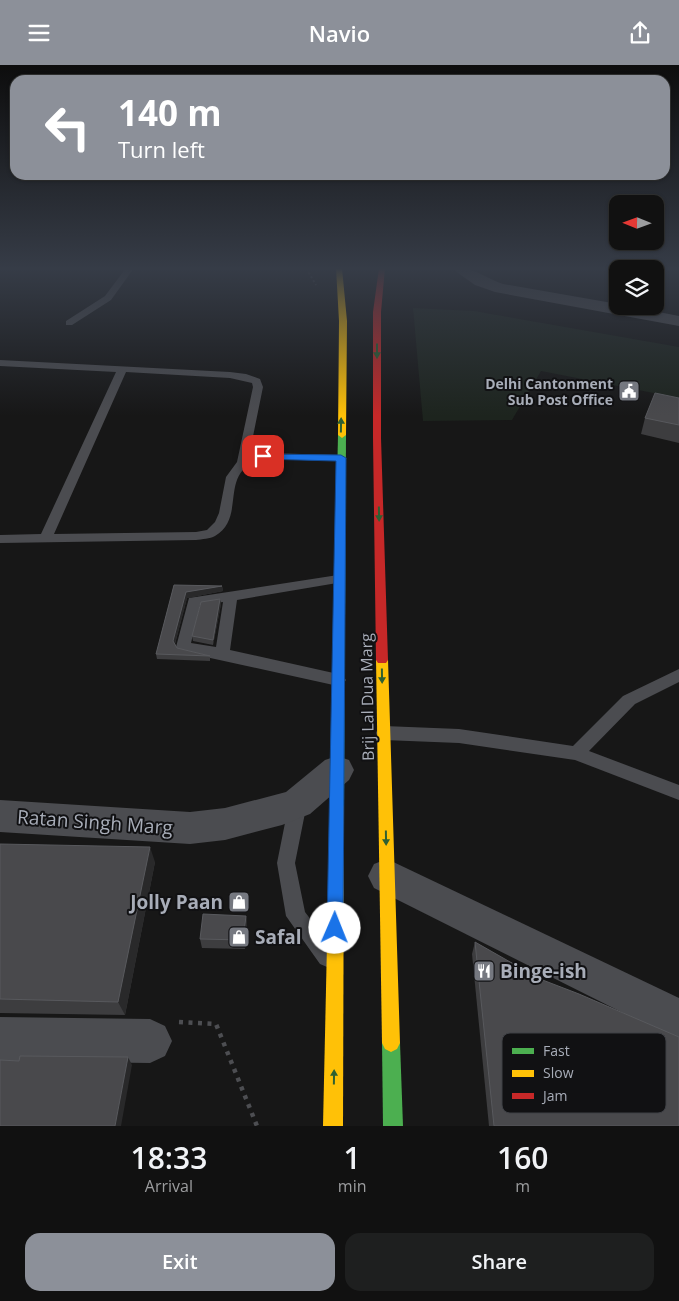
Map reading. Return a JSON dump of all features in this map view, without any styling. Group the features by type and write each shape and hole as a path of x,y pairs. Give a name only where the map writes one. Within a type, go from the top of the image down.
{"street":[{"name":"Brij Lal Dua Marg","path":"333,1126 338,579 343,318"},
{"name":"Brij Lal Dua Marg","path":"377,318 377,438 393,1126"},
{"path":"660,318 679,321"},
{"name":"Ratan Singh Marg","path":"0,816 190,828 225,823 282,810 298,803 337,770"},
{"path":"387,876 679,1020"},
{"path":"0,1039 160,1031"}],"lane":[{"path":"69,323 78,318"},
{"path":"0,363 230,375 246,377 256,381 258,387 242,461 233,472 223,516 218,526 210,534 196,536 0,539"},
{"path":"45,539 122,370"},
{"path":"242,461 252,457 263,456 341,458"},
{"path":"338,579 231,597 194,601 183,647 338,680"},
{"path":"222,654 231,597"},
{"path":"576,753 629,700 679,675"},
{"path":"384,733 459,736 576,753 679,793"},
{"path":"298,803 286,863 296,916 335,967"}],"path":[{"path":"160,1031 216,1024 256,1126"}],"shaded area":[{"path":"414,318 511,318 679,347 679,398 541,371 512,420 423,421"}],"building":[{"path":"655,393 679,398 679,425 645,418"},
{"path":"174,585 222,586 186,592 173,641 177,648 210,656 156,654"},
{"path":"220,599 213,640 192,636 201,602"},
{"path":"0,844 150,847 118,1002 0,999"},
{"path":"203,914 246,916 243,940 200,939"},
{"path":"475,942 540,979 679,1037 679,1126 494,1126"},
{"path":"20,1056 128,1057 115,1126 0,1126 0,1060 19,1061"}],"traffic: fast":[{"path":"337,807 342,435"},
{"path":"391,1043 393,1126"}],"traffic: slow":[{"path":"342,435 343,318"},
{"path":"382,660 391,1043"},
{"path":"333,1126 337,807"}],"traffic: jam":[{"path":"377,318 377,438 382,660"}],"place":[{"name":"Delhi Cantonment Sub Post Office","path":"629,391"},
{"name":"Jolly Paan","path":"239,902"},
{"name":"Safal","path":"239,937"},
{"name":"Binge-ish","path":"484,971"}],"route":[{"path":"263,456 341,458 335,928"}]}
